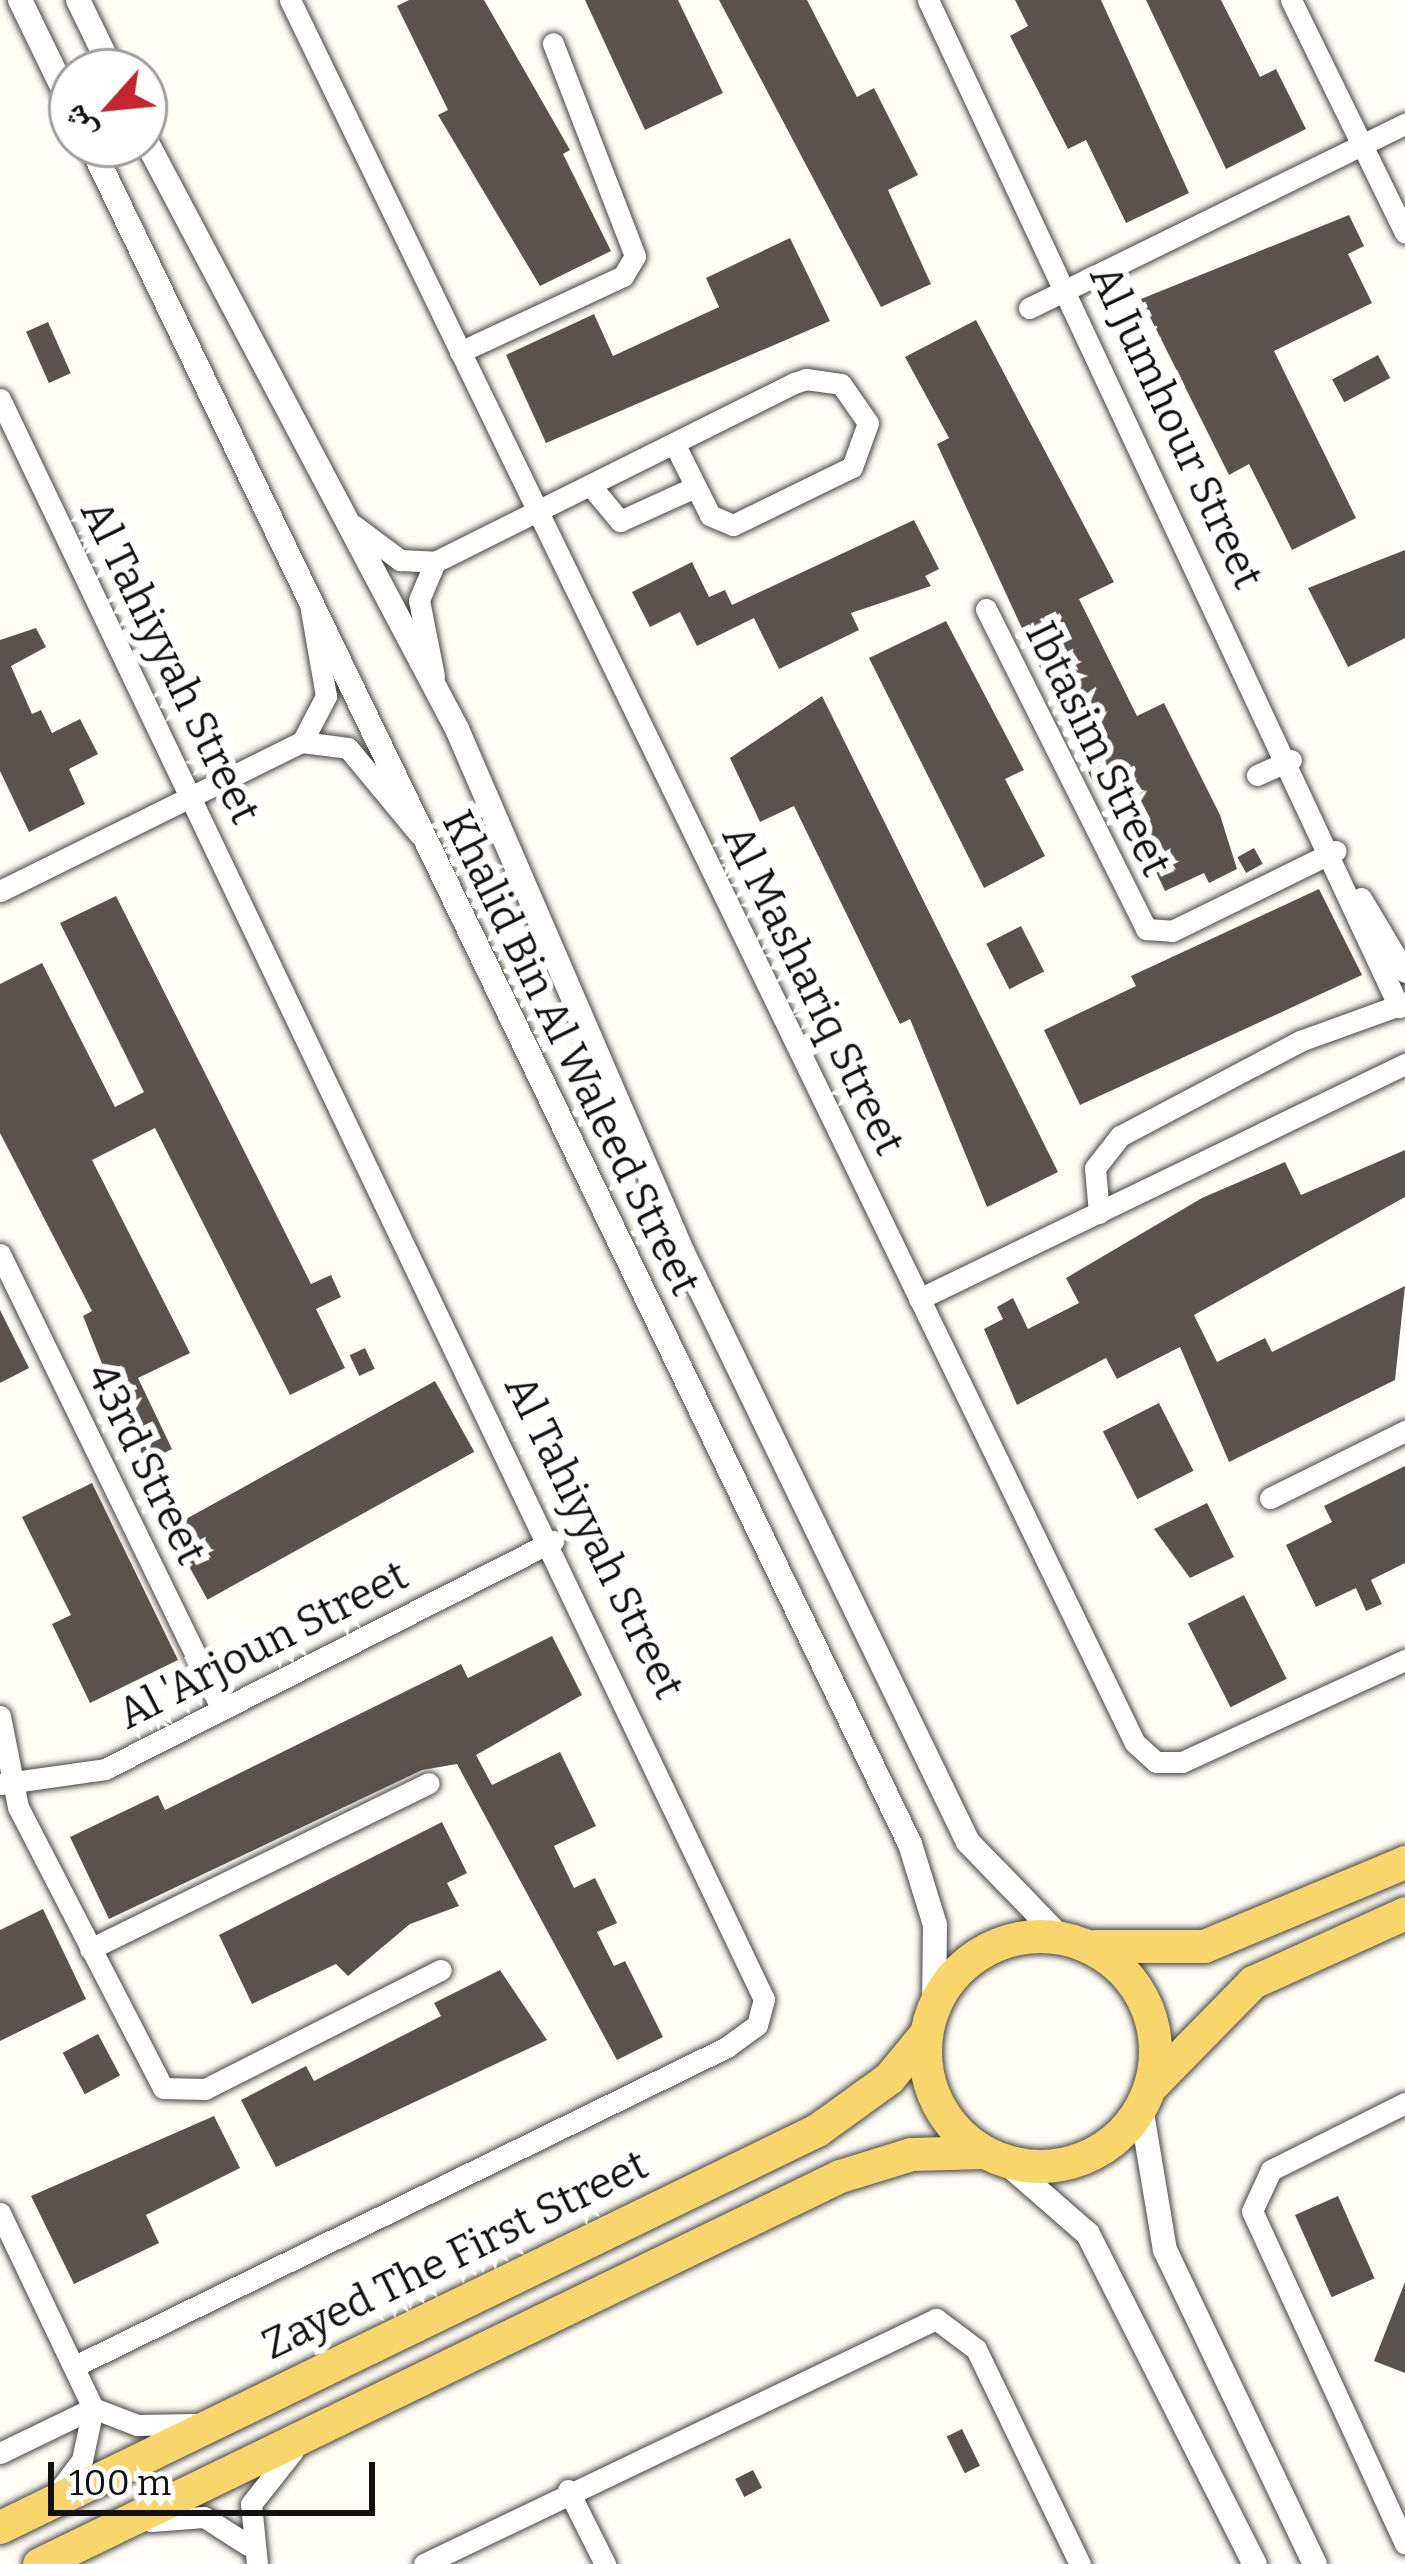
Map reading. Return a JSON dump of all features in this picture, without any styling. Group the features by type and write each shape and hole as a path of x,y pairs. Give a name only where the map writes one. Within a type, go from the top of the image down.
{"main road":[{"path":"993,2156 938,2101 930,2020 985,1950 1072,1941 1204,1946 1405,1862"},
{"path":"39,2564 840,2176 910,2154 1081,2159 1253,1982 1405,1913"},
{"path":"1072,1941 1145,2004 1145,2098"},
{"name":"Zayed The First Street","path":"0,2527 817,2130 878,2088 930,2020"}],"street":[{"path":"20,0 48,58"},
{"path":"79,0 102,48"},
{"name":"Al Mashariq Street","path":"290,0 1144,1755 1182,1762 1405,1660"},
{"name":"Al Jumhour Street","path":"928,0 1353,889 1402,1005"},
{"path":"1291,0 1405,232"},
{"path":"460,352 612,282 635,256 553,43"},
{"path":"1029,308 1405,124"},
{"name":"Khalid Bin Al Waleed Street","path":"102,168 916,1858 934,1925 930,2020"},
{"name":"Khalid Bin Al Waleed Street","path":"160,168 336,509 438,691 663,1211 968,1842 1072,1941"},
{"path":"336,509 391,556 435,562 674,443 806,379 842,384 866,411 866,447 852,467 741,524 717,520 674,443"},
{"name":"Al Tahiyyah Street","path":"0,399 755,1962 757,2024 75,2366"},
{"path":"590,485 620,521 695,487"},
{"path":"435,562 419,600 438,691"},
{"path":"302,742 326,696 308,593"},
{"name":"Ibtasim Street","path":"986,609 1147,929 1172,931 1335,851"},
{"path":"0,862 6,888 302,742 348,748 424,839"},
{"path":"1257,775 1291,760"},
{"name":"Al Jumhour Street","path":"1353,889 1405,972"},
{"path":"1100,1213 1095,1168 1120,1136 1300,1041 1402,1005"},
{"path":"919,1298 1405,1064"},
{"name":"43rd Street","path":"0,1254 222,1709"},
{"path":"1270,1498 1405,1431"},
{"name":"Al 'Arjoun Street","path":"4,1782 91,1774 553,1541"},
{"path":"0,1717 4,1782 149,2072 185,2095 441,1970"},
{"path":"90,1948 429,1783"},
{"path":"1145,2098 1165,2250 1315,2564"},
{"path":"1405,2103 1271,2170 1252,2211 1405,2542"},
{"path":"993,2156 1088,2234 1255,2564"},
{"path":"0,2213 93,2408 82,2460 50,2502"},
{"path":"424,2564 568,2490 936,2319 976,2349 1080,2564"},
{"path":"0,2453 93,2408 160,2428 218,2421"},
{"path":"101,2533 192,2515 253,2555 258,2488 323,2427"},
{"path":"568,2490 605,2564"}],"building":[{"path":"409,0 484,0 570,150 563,154 611,251 540,286 438,115 448,110 397,6"},
{"path":"585,0 678,0 723,93 645,130"},
{"path":"719,0 807,0 857,97 874,88 918,175 888,190 931,284 881,307"},
{"path":"1015,0 1101,0 1189,193 1126,223 1086,140 1068,149 1010,36 1028,26"},
{"path":"1146,0 1221,0 1260,77 1276,69 1306,129 1226,169"},
{"path":"1349,215 1364,246 1348,254 1372,303 1274,351 1356,518 1292,550 1249,464 1229,475 1141,299"},
{"path":"790,238 830,321 546,443 506,355 594,314 613,356 719,307 706,278"},
{"path":"976,320 1114,582 1079,599 1137,716 1164,703 1220,815 1237,869 1209,883 1204,873 1165,891 1135,827 1151,820 1127,774 1096,789 937,444 949,438 905,357"},
{"path":"48,322 71,373 49,383 26,332"},
{"path":"1378,355 1390,378 1344,402 1332,379"},
{"path":"914,520 939,569 925,576 931,586 851,613 859,630 779,669 754,618 697,646 680,612 650,627 632,592 692,562 709,597 725,590 732,605"},
{"path":"1405,550 1405,638 1348,667 1308,588"},
{"path":"946,621 1024,770 1005,779 1045,856 984,888 869,658"},
{"path":"36,628 46,647 11,666 32,714 41,710 52,733 80,719 98,754 69,769 85,804 29,832 0,771 0,640"},
{"path":"822,696 1058,1172 987,1207 910,1019 900,1024 794,806 760,822 730,758"},
{"path":"1254,848 1263,864 1246,873 1237,857"},
{"path":"1319,889 1362,975 1080,1105 1044,1030 1136,986 1131,976"},
{"path":"116,896 311,1284 331,1275 341,1297 316,1309 345,1368 290,1395 155,1128 92,1160 190,1353 138,1378 172,1449 142,1464 83,1316 92,1311 0,1133 0,984 42,963 115,1107 144,1092 60,923"},
{"path":"1021,926 1044,971 1009,989 986,944"},
{"path":"1405,1150 1405,1197 1194,1315 1217,1362 1265,1338 1272,1352 1405,1286 1395,1380 1229,1462 1180,1347 1117,1379 1106,1358 1017,1405 984,1329 1003,1319 997,1307 1013,1298 1028,1329 1079,1303 1066,1278 1202,1198 1285,1162 1301,1195"},
{"path":"0,1310 29,1368 0,1383"},
{"path":"365,1348 375,1369 359,1376 350,1355"},
{"path":"435,1381 474,1452 208,1600 168,1529"},
{"path":"1159,1403 1194,1471 1137,1499 1103,1432"},
{"path":"1405,1466 1405,1563 1371,1580 1382,1604 1366,1611 1356,1588 1316,1607 1286,1545 1332,1522 1324,1506"},
{"path":"92,1483 178,1660 90,1703 52,1624 71,1615 22,1517"},
{"path":"1207,1503 1234,1557 1190,1578 1154,1529"},
{"path":"1244,1595 1287,1679 1231,1707 1188,1624"},
{"path":"552,1636 582,1695 476,1755 492,1785 560,1752 596,1826 554,1846 574,1888 595,1878 617,1923 597,1932 614,1966 625,1961 663,2037 617,2060 457,1764 422,1770 109,1919 70,1837 158,1795 165,1810 461,1664 468,1678"},
{"path":"442,1822 467,1873 447,1883 459,1906 410,1924 348,1976 336,1964 252,2004 219,1935"},
{"path":"43,1909 86,1999 0,2041 0,1930"},
{"path":"500,1970 547,2040 276,2167 241,2100 306,2066 314,2081 441,2016 434,2003"},
{"path":"98,2034 120,2075 85,2094 63,2053"},
{"path":"214,2116 240,2168 146,2215 159,2243 74,2284 31,2196"},
{"path":"1338,2196 1375,2278 1332,2297 1295,2215"},
{"path":"1405,2282 1405,2373 1374,2361"},
{"path":"962,2429 980,2466 965,2473 947,2436"},
{"path":"753,2470 762,2488 744,2497 735,2479"}]}
